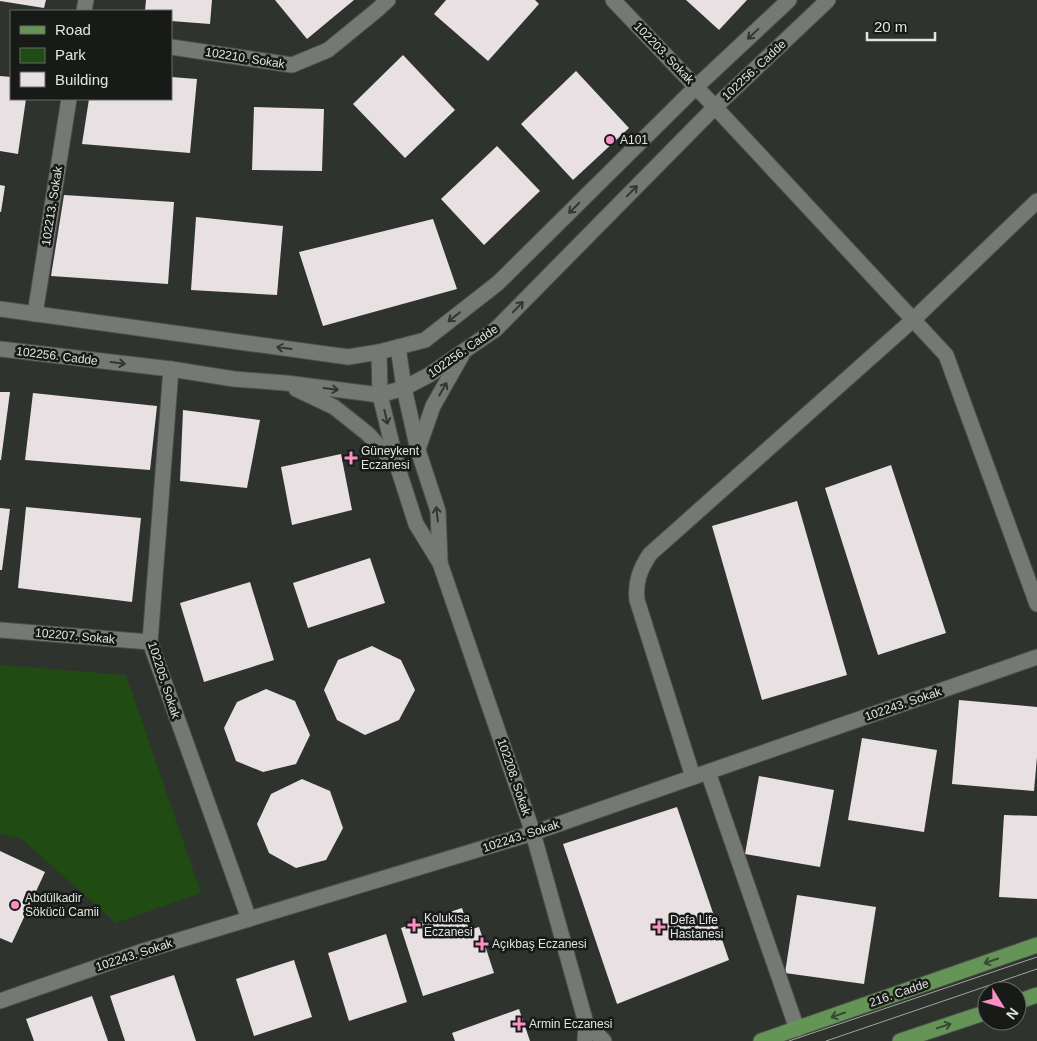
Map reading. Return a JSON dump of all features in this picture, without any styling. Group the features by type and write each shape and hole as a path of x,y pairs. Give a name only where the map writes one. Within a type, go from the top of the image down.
{"main road":[{"name":"216. Cadde","path":"760,1041 1037,945"},
{"path":"900,1041 977,1015"}],"street":[{"name":"102210. Sokak","path":"172,47 292,65 328,50 388,0"},
{"name":"102203. Sokak","path":"613,0 715,106 946,355 1037,604"},
{"path":"0,309 348,357 379,352 425,340 498,283 696,88 789,0"},
{"name":"102256. Cadde","path":"0,349 171,369 234,379 380,395 404,388 429,375 496,330 715,106 828,0"},
{"name":"102213. Sokak","path":"35,314 69,100"},
{"path":"693,777 637,600 637,582 644,563 650,554 914,319 1037,201"},
{"name":"102208. Sokak","path":"398,347 404,388 418,450 438,511 440,563"},
{"name":"102208. Sokak","path":"379,352 380,395 397,465 416,524 440,563 533,833 586,1023 585,1041"},
{"path":"418,450 433,406 464,352"},
{"name":"102205. Sokak","path":"171,369 150,642 249,919"},
{"path":"286,384 334,408 368,434 397,465"},
{"name":"102207. Sokak","path":"0,630 150,642"},
{"name":"102243. Sokak","path":"0,1001 140,952 533,833 1037,657"},
{"path":"708,772 797,1029"},
{"name":"102208. Sokak","path":"586,1023 604,1041"}],"green space":[{"path":"0,665 126,675 201,893 116,923 22,839 0,834"}],"building":[{"path":"0,0 46,0 44,8"},
{"path":"146,0 212,0 210,24 172,21 172,10 145,10"},
{"path":"275,0 354,0 307,39"},
{"path":"446,0 535,0 539,4 488,61 434,14"},
{"path":"686,0 747,0 719,30"},
{"path":"403,55 455,110 405,158 353,104"},
{"path":"576,71 629,128 573,180 521,124"},
{"path":"0,76 10,77 10,100 26,100 18,154 0,151"},
{"path":"172,77 197,79 190,153 82,144 89,100 172,100"},
{"path":"254,107 324,109 322,171 252,170"},
{"path":"497,146 540,191 484,245 441,199"},
{"path":"0,185 5,186 1,212 0,212"},
{"path":"64,195 174,202 168,284 51,276"},
{"path":"196,217 283,226 277,295 191,290"},
{"path":"433,219 457,289 323,326 299,252"},
{"path":"0,392 10,392 1,460 0,460"},
{"path":"33,393 157,406 150,470 25,460"},
{"path":"183,410 260,420 247,488 180,481"},
{"path":"341,454 352,510 292,525 281,467"},
{"path":"891,465 946,633 878,655 825,488"},
{"path":"797,501 847,675 762,700 712,526"},
{"path":"26,507 141,518 132,602 18,588"},
{"path":"0,508 10,509 2,570 0,570"},
{"path":"370,558 385,603 308,628 293,583"},
{"path":"250,582 274,660 204,682 180,603"},
{"path":"372,646 401,660 415,690 399,720 365,735 337,720 324,690 338,660"},
{"path":"266,689 295,701 310,735 296,764 263,772 236,761 224,728 237,702"},
{"path":"959,700 1037,707 1037,757 1034,791 952,784"},
{"path":"862,738 937,750 924,832 848,820"},
{"path":"759,776 834,790 820,867 745,854"},
{"path":"302,779 330,791 343,828 326,860 296,868 269,853 257,824 271,794"},
{"path":"677,807 729,960 617,1004 563,844"},
{"path":"1004,815 1037,816 1037,899 999,897"},
{"name":"Abdülkadir Sökücü Camii","path":"0,851 45,872 12,943 0,938"},
{"path":"797,895 876,907 864,984 785,973"},
{"path":"462,908 469,930 479,927 494,973 423,996 401,928"},
{"path":"386,934 407,1002 349,1021 328,953"},
{"path":"294,960 312,1017 254,1036 236,979"},
{"path":"174,975 196,1041 125,1041 110,996"},
{"path":"92,996 108,1041 34,1041 26,1019"},
{"path":"519,1009 530,1041 455,1041 452,1033"}],"tram line":[{"path":"789,1041 1037,957"},
{"path":"826,1041 1037,969"}],"place":[{"name":"A101","path":"610,140"},
{"name":"Güneykent Eczanesi","path":"351,458"},
{"name":"Abdülkadir Sökücü Camii","path":"15,905"},
{"name":"Kolukısa Eczanesi","path":"414,925"},
{"name":"Defa Life Hastanesi","path":"659,927"},
{"name":"Açıkbaş Eczanesi","path":"482,944"},
{"name":"Armin Eczanesi","path":"519,1024"}]}
